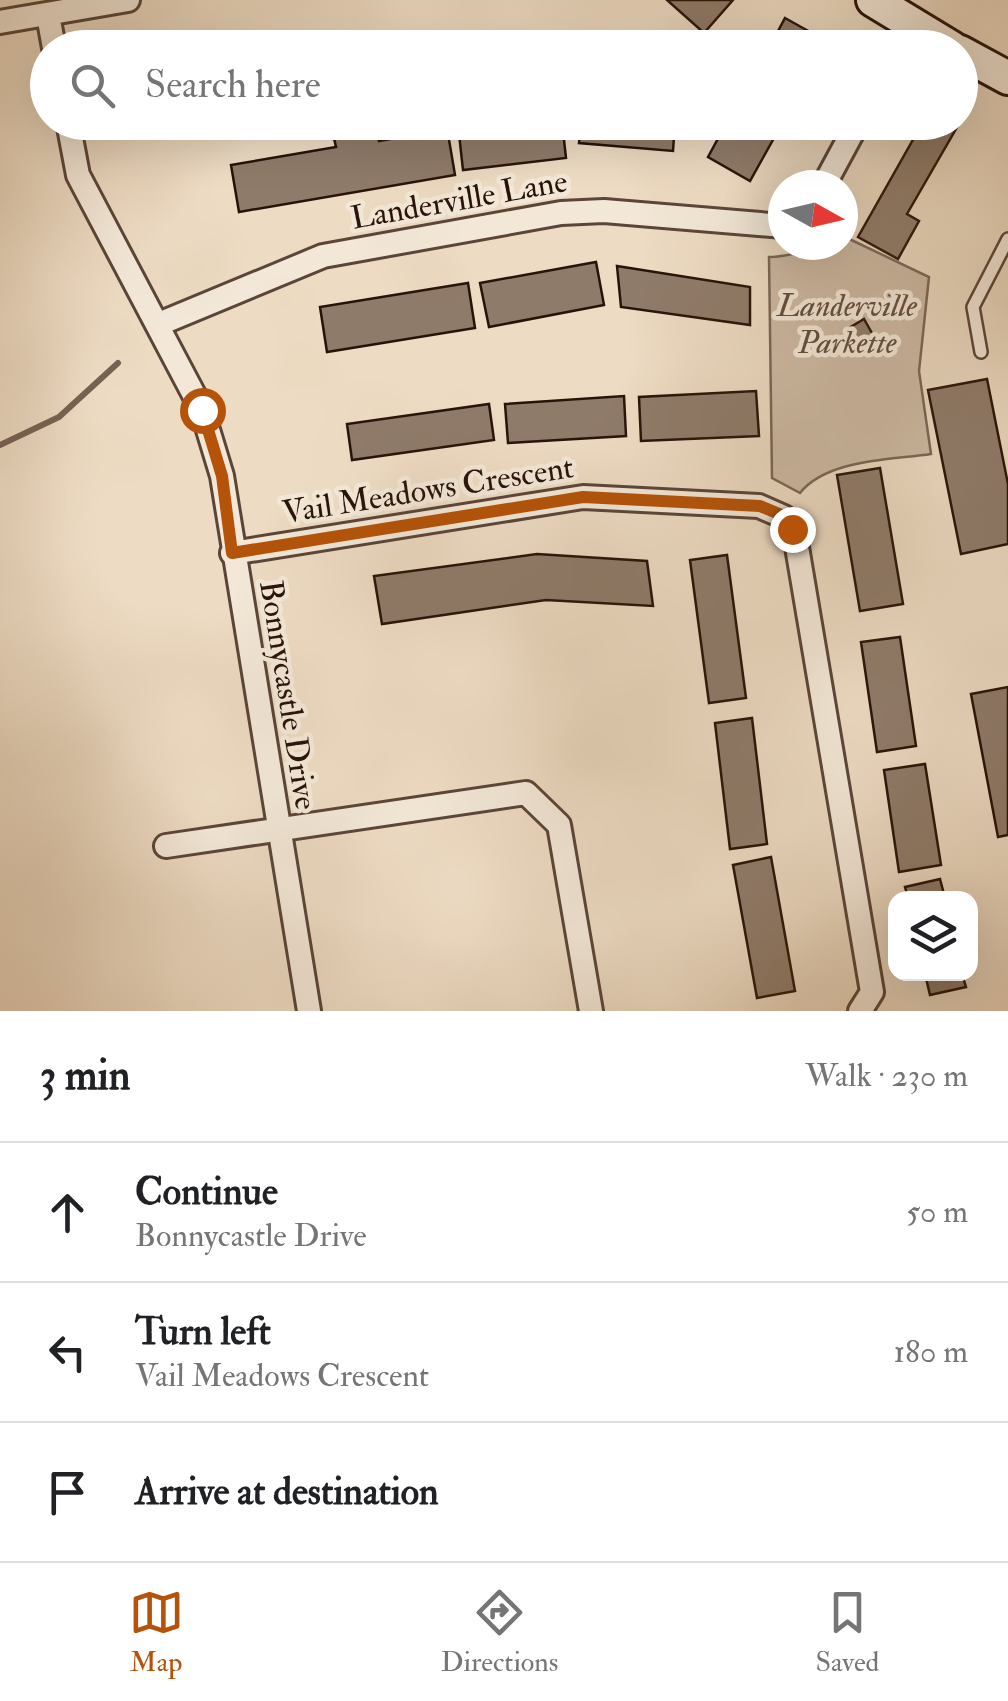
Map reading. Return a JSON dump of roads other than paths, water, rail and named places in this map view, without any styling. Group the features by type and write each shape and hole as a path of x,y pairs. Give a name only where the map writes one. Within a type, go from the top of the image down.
{"street":[{"path":"0,22 128,0"},
{"path":"872,0 898,30"},
{"path":"48,15 51,30"},
{"path":"978,62 1008,78"},
{"name":"Bonnycastle Drive","path":"71,140 78,175 159,324 207,427 222,476 309,1011"},
{"path":"832,170 848,140"},
{"name":"Landerville Lane","path":"159,324 323,256 561,213 604,211 768,225"},
{"name":"Vail Meadows Crescent","path":"232,553 583,497 760,506 784,516 796,541 872,992 860,1011"},
{"path":"166,846 526,793 560,825 592,1011"}],"lane":[{"path":"981,352 974,307 1005,249"}],"waterway":[{"path":"0,445 59,417 118,363"}],"park label":[{"name":"Landerville Parkette","path":"847,324"}]}
